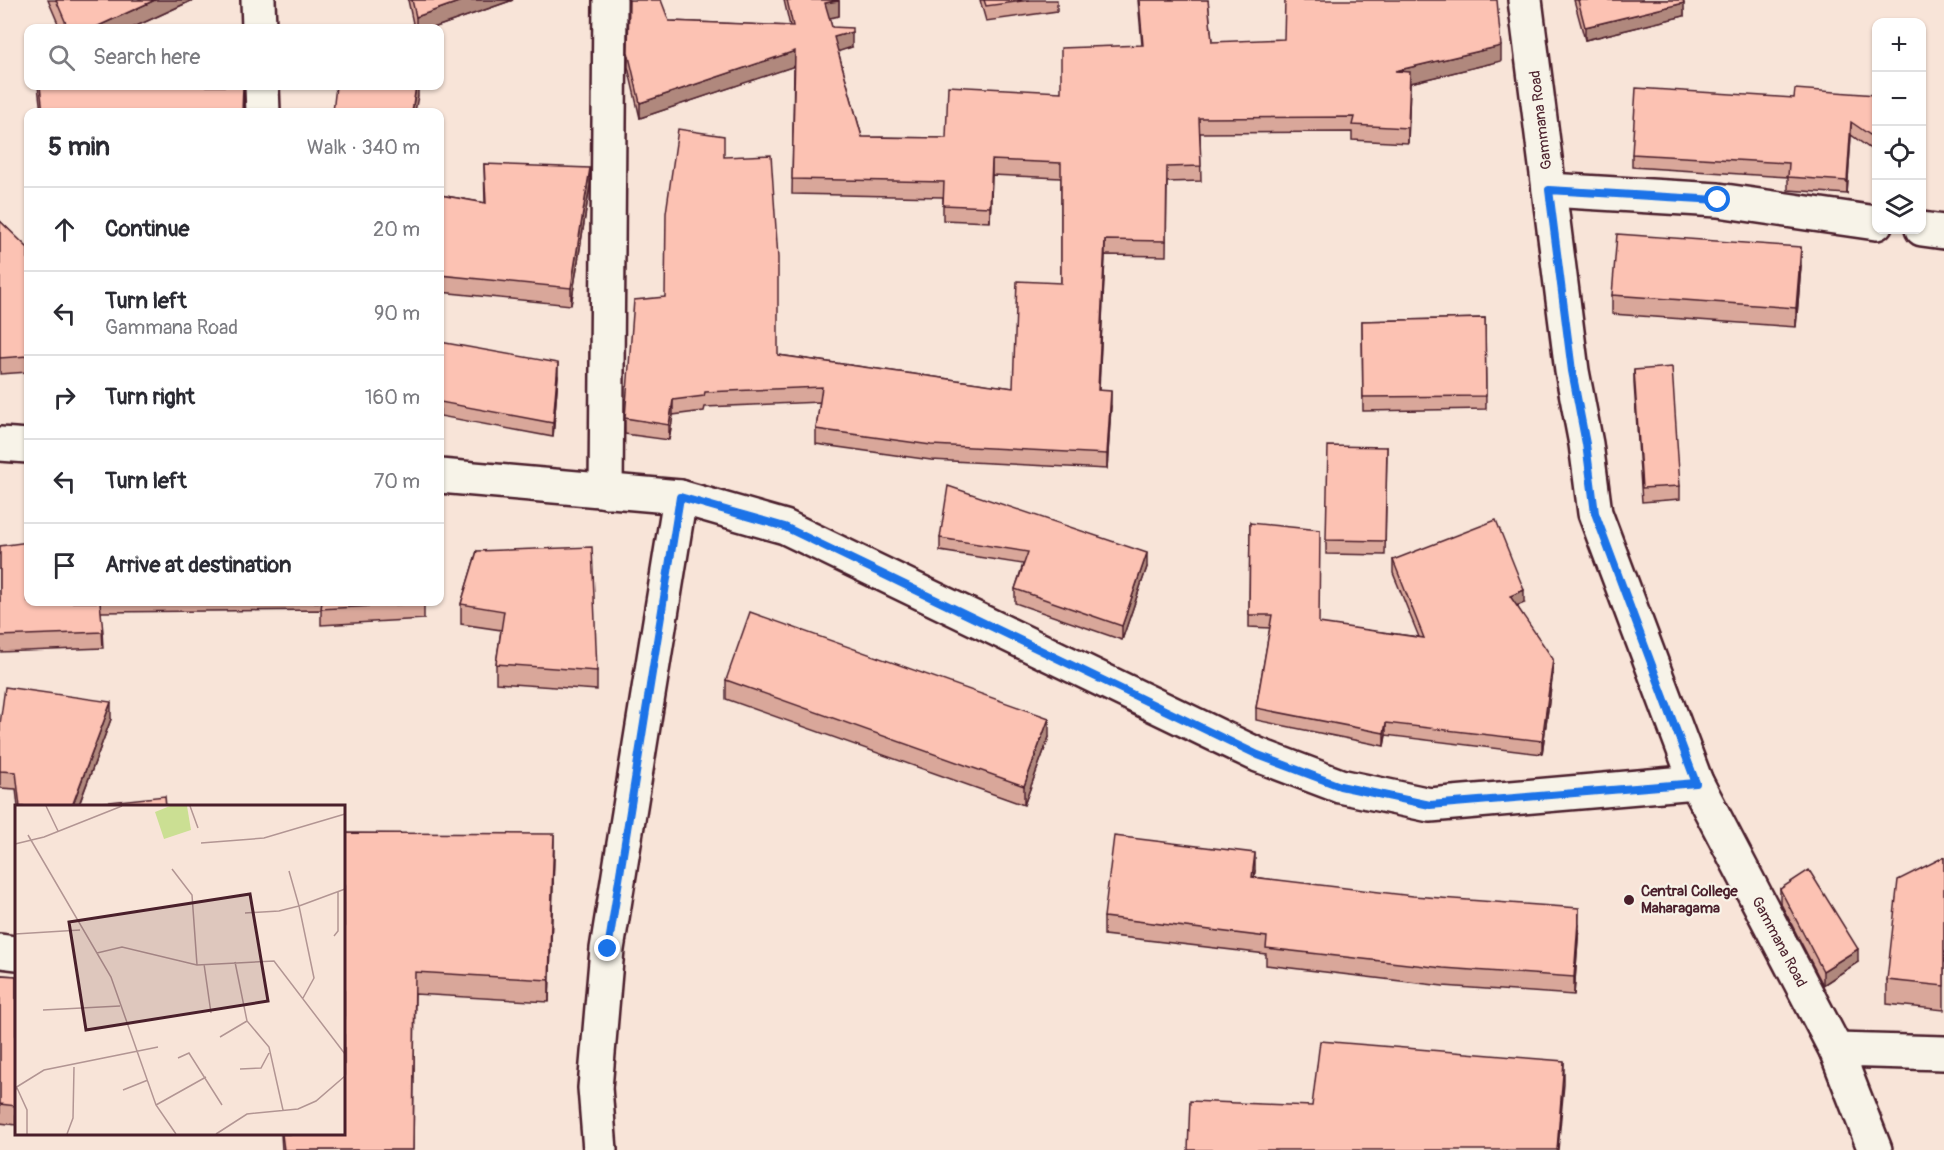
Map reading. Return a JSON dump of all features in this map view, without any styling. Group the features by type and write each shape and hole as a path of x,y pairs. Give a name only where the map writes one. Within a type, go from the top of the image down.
{"street":[{"path":"258,0 259,24"},
{"path":"606,490 610,0"},
{"name":"Gammana Road","path":"1525,0 1572,371 1586,444 1595,513 1696,783 1836,1050 1875,1150"},
{"path":"262,90 263,108"},
{"path":"1549,190 1718,200 1872,222"},
{"path":"1926,230 1944,232"},
{"path":"0,444 24,446"},
{"path":"444,476 680,497 785,527 1258,755 1340,786 1430,805 1696,783"},
{"path":"600,1150 595,1088 608,949 680,497"},
{"path":"0,951 15,953"},
{"path":"1836,1050 1944,1053"}],"building":[{"path":"56,0 155,0 103,24 66,24"},
{"path":"412,0 464,0 416,17"},
{"path":"629,0 661,0 669,21 793,26 787,0 839,0 825,3 832,27 852,28 852,32 834,37 862,137 946,138 948,86 1061,92 1061,48 1143,45 1139,0 1208,0 1212,42 1284,39 1285,0 1497,0 1501,46 1395,71 1410,72 1408,128 1352,125 1354,117 1199,118 1201,166 1167,167 1166,241 1105,240 1098,390 1111,391 1107,454 931,445 816,429 822,387 705,392 704,396 673,400 669,425 625,418 634,300 665,297 666,213 678,129 724,136 724,157 771,155 778,258 778,355 1013,388 1017,281 1061,283 1061,163 992,160 990,207 943,205 944,182 792,179 795,51 640,103 628,52"},
{"path":"984,0 1030,0 986,6"},
{"path":"1578,0 1683,0 1684,3 1585,27"},
{"path":"1636,88 1794,98 1795,89 1872,95 1872,136 1851,122 1847,181 1788,177 1789,163 1632,154"},
{"path":"40,90 243,90 242,108 43,108"},
{"path":"336,90 415,90 413,108 333,108"},
{"path":"484,164 590,168 571,288 444,275 444,196 486,203"},
{"path":"0,221 24,244 24,356 0,358"},
{"path":"1617,234 1801,247 1796,308 1612,295"},
{"path":"1485,318 1486,396 1363,397 1362,321"},
{"path":"444,343 558,363 553,423 444,403"},
{"path":"1672,367 1680,486 1642,488 1634,370"},
{"path":"1328,446 1387,447 1385,541 1326,540"},
{"path":"948,486 1147,553 1122,626 1015,589 1028,552 940,538"},
{"path":"1496,520 1524,590 1510,596 1553,659 1542,741 1386,723 1384,733 1256,708 1272,615 1249,615 1250,523 1320,530 1319,623 1424,638 1393,560"},
{"path":"24,543 24,606 100,606 103,632 0,636 0,546"},
{"path":"592,547 597,671 496,664 504,611 461,604 477,551"},
{"path":"321,606 372,606 321,609"},
{"path":"750,612 1049,718 1024,786 726,680"},
{"path":"5,687 111,702 72,805 20,805 16,772 0,771 0,724"},
{"path":"165,796 166,805 81,805"},
{"path":"345,833 554,834 549,980 415,972 413,1150 284,1150 282,1135 345,1135"},
{"path":"1114,836 1255,853 1252,877 1413,896 1579,908 1574,977 1443,968 1266,948 1267,937 1104,917"},
{"path":"1944,857 1944,986 1887,980 1898,880"},
{"path":"1809,870 1858,949 1823,971 1780,889"},
{"path":"0,975 15,976 15,1106 0,1104"},
{"path":"1320,1041 1564,1061 1557,1150 1188,1150 1190,1101 1312,1106"}],"place":[{"name":"Central College Maharagama","path":"1629,900"}],"route":[{"path":"608,949 680,497 785,527 1258,755 1340,786 1430,805 1696,783 1595,513 1586,444 1572,371 1549,190 1718,200"}]}
